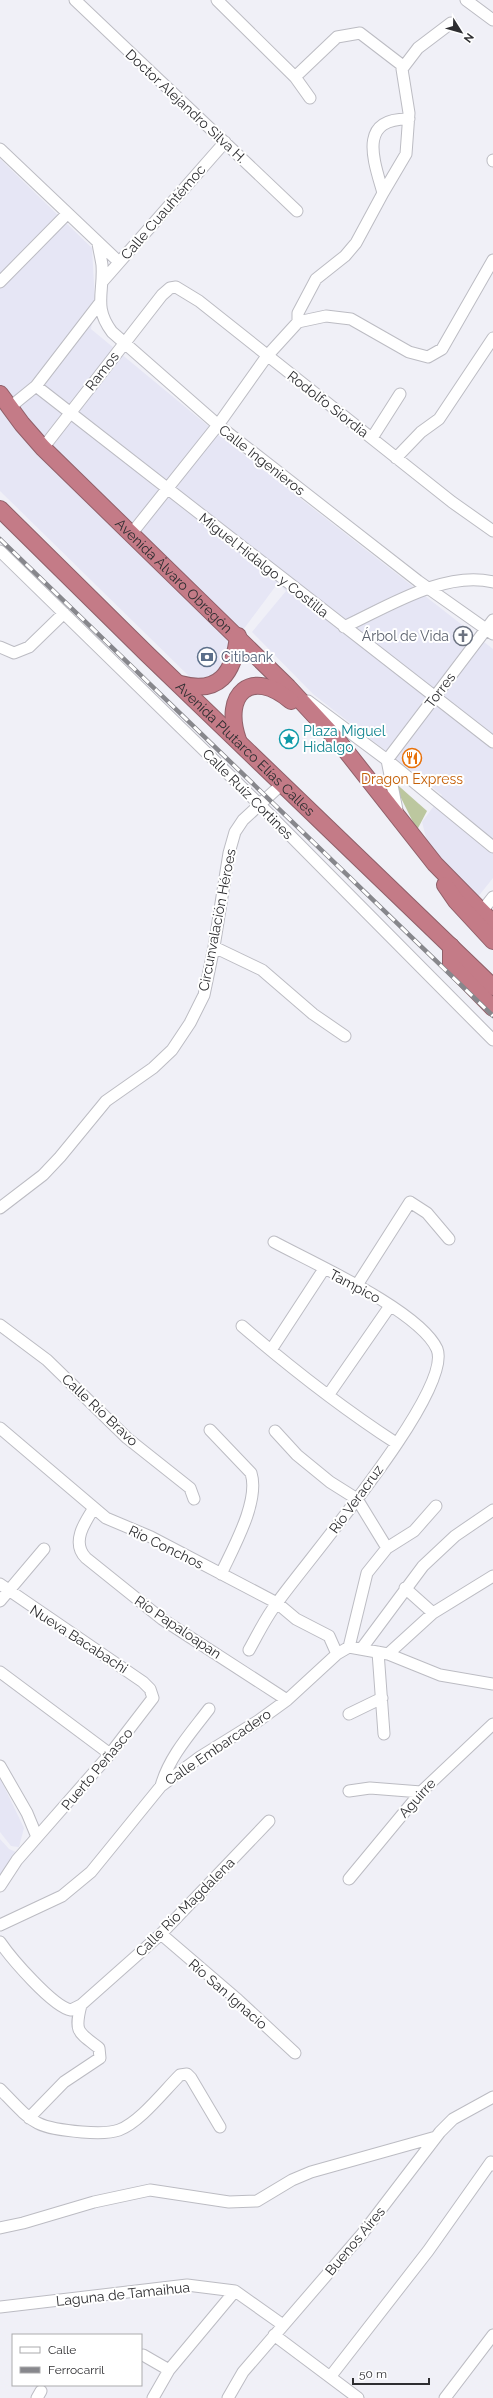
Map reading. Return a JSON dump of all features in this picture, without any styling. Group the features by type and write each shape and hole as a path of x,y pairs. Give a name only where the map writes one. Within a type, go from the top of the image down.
{"highway":[{"name":"Avenida Álvaro Obregón","path":"0,394 5,407 43,448 238,636 288,687"},
{"name":"Avenida Plutarco Elías Calles","path":"0,510 493,987"},
{"path":"180,684 196,689 219,682 231,666 238,636"},
{"path":"240,743 233,722 233,707 239,696 247,689 255,685 267,687 274,689 302,711 342,755 363,772"},
{"path":"288,687 363,772 435,864 488,917"},
{"path":"435,864 444,884 456,901 493,941"},
{"path":"451,946 459,960 493,996"},
{"path":"451,946 451,965 493,1008"}],"street":[{"name":"Doctor Alejandro Silva H.","path":"75,0 297,211"},
{"path":"217,0 295,77 310,98"},
{"path":"466,0 493,20"},
{"path":"298,322 298,313 316,279 345,256 356,243 406,154 409,119 408,104 401,72 403,66 425,42 446,29 451,23"},
{"path":"295,77 337,37 360,33 403,66"},
{"path":"383,193 373,156 372,143 374,135 390,120 409,119"},
{"name":"Calle Cuauhtémoc","path":"102,282 225,142"},
{"path":"0,148 67,214 119,262"},
{"path":"0,282 67,214"},
{"name":"Calle Ingenieros","path":"98,243 102,264 102,282 99,304 106,324 124,344 218,425 427,588 491,628"},
{"path":"132,533 218,425 267,356 298,322 326,316 351,319 409,352 428,357 442,349 493,260"},
{"name":"Rodolfo Siordia","path":"162,295 170,288 176,287 184,290 396,458 493,531"},
{"name":"Ramos","path":"43,448 162,295"},
{"path":"5,407 36,386 99,304"},
{"path":"396,458 421,432 440,420 493,338"},
{"name":"Miguel Hidalgo y Costilla","path":"36,386 71,412 166,489 493,742"},
{"path":"372,438 400,394"},
{"name":"Calle Ruíz Cortines","path":"0,551 259,804 493,1040"},
{"path":"344,627 427,588 463,580 493,582"},
{"path":"0,648 14,653 30,647 64,613"},
{"name":"Torres","path":"387,760 434,697 491,628"},
{"name":"Avenida Álvaro Obregón","path":"288,687 387,760 493,847"},
{"path":"387,760 398,815"},
{"name":"Circunvalación Héroes","path":"0,1208 43,1175 60,1157 106,1101 153,1068 172,1050 190,1023 204,995 214,947 229,853 235,832 259,804 282,784"},
{"path":"488,917 493,897"},
{"path":"214,947 262,970 314,1014 345,1036"},
{"path":"356,1285 410,1202 428,1213 449,1239"},
{"name":"Tampico","path":"274,1242 356,1285 390,1306 406,1316 430,1339"},
{"path":"271,1350 324,1269"},
{"path":"329,1394 390,1306"},
{"name":"Calle Río Bravo","path":"0,1325 47,1360 127,1438 190,1488 194,1499"},
{"path":"242,1326 357,1417 396,1443"},
{"name":"Río Veracruz","path":"249,1650 277,1603 358,1499 424,1400 436,1373 438,1356 430,1339"},
{"name":"Río Conchos","path":"0,1428 94,1508 114,1522 151,1537 277,1603 296,1619 329,1636 337,1654"},
{"path":"210,1430 251,1473 254,1488 248,1510 221,1574"},
{"path":"275,1431 296,1455 330,1482 358,1499 387,1548"},
{"path":"349,1648 364,1581 373,1563 387,1548 414,1531 436,1506"},
{"name":"Río Papaloapan","path":"94,1508 82,1529 79,1545 86,1558 153,1613 287,1700"},
{"path":"493,1510 455,1536 423,1566 405,1588 362,1648 383,1653 440,1676 493,1684"},
{"path":"0,1601 4,1588 44,1549"},
{"path":"383,1653 433,1613 493,1576"},
{"name":"Nueva Bacabachi","path":"4,1588 143,1682 150,1689 153,1698"},
{"path":"405,1588 433,1613"},
{"name":"Calle Embarcadero","path":"0,1925 62,1896 91,1872 160,1786 200,1757 258,1721 287,1700 337,1654 349,1648 362,1648"},
{"path":"383,1653 382,1698 384,1734"},
{"path":"0,1672 110,1754"},
{"name":"Puerto Peñasco","path":"0,1886 37,1837 110,1754 153,1698"},
{"path":"349,1714 382,1698"},
{"path":"160,1786 164,1772 173,1757 209,1709"},
{"name":"Aguirre","path":"349,1879 421,1792 493,1724"},
{"path":"0,1766 21,1802 37,1837"},
{"path":"349,1791 370,1788 421,1792"},
{"name":"Calle Río Magdalena","path":"80,2005 161,1934 269,1821"},
{"name":"Río San Ignacio","path":"161,1934 238,2000 295,2053"},
{"path":"0,1942 27,1974 57,2003 72,2010 80,2005"},
{"path":"28,2118 64,2082 100,2058 99,2048 80,2034 77,2029 80,2005"},
{"path":"0,2089 28,2118 40,2126 55,2130 96,2133 118,2130 134,2121 183,2074 191,2078 220,2127"},
{"name":"Buenos Aires","path":"228,2398 243,2372 362,2234 436,2137 453,2120 493,2097"},
{"path":"0,2228 23,2223 94,2202 150,2190 229,2202 257,2201 292,2180 311,2172 436,2137"},
{"path":"330,2377 428,2251 492,2160"},
{"name":"Laguna de Tamaihua","path":"0,2307 187,2285 235,2291 283,2325"},
{"path":"154,2398 169,2370 235,2291"},
{"path":"274,2335 358,2398"},
{"path":"445,2398 493,2335"},
{"path":"143,2355 169,2370"}],"shaded area":[{"path":"0,159 92,248 95,301 91,329 224,439 493,649 493,878 477,898 441,860 426,838 422,822 442,795 313,694 252,632 286,591 278,583 231,646 231,666 214,679 195,682 0,491","holes":["180,491 274,579 174,499"]},
{"path":"0,1778 24,1828 19,1847 11,1846 0,1832"},
{"path":"0,1839 9,1849 16,1852 0,1876"}],"green space":[{"path":"392,780 427,811 417,830"}],"railway":[{"path":"0,539 493,1016"}],"place":[{"name":"Árbol de Vida","path":"463,636"},
{"name":"Citibank","path":"207,657"},
{"name":"Plaza Miguel Hidalgo","path":"289,739"},
{"name":"Dragon Express","path":"412,758"}]}
